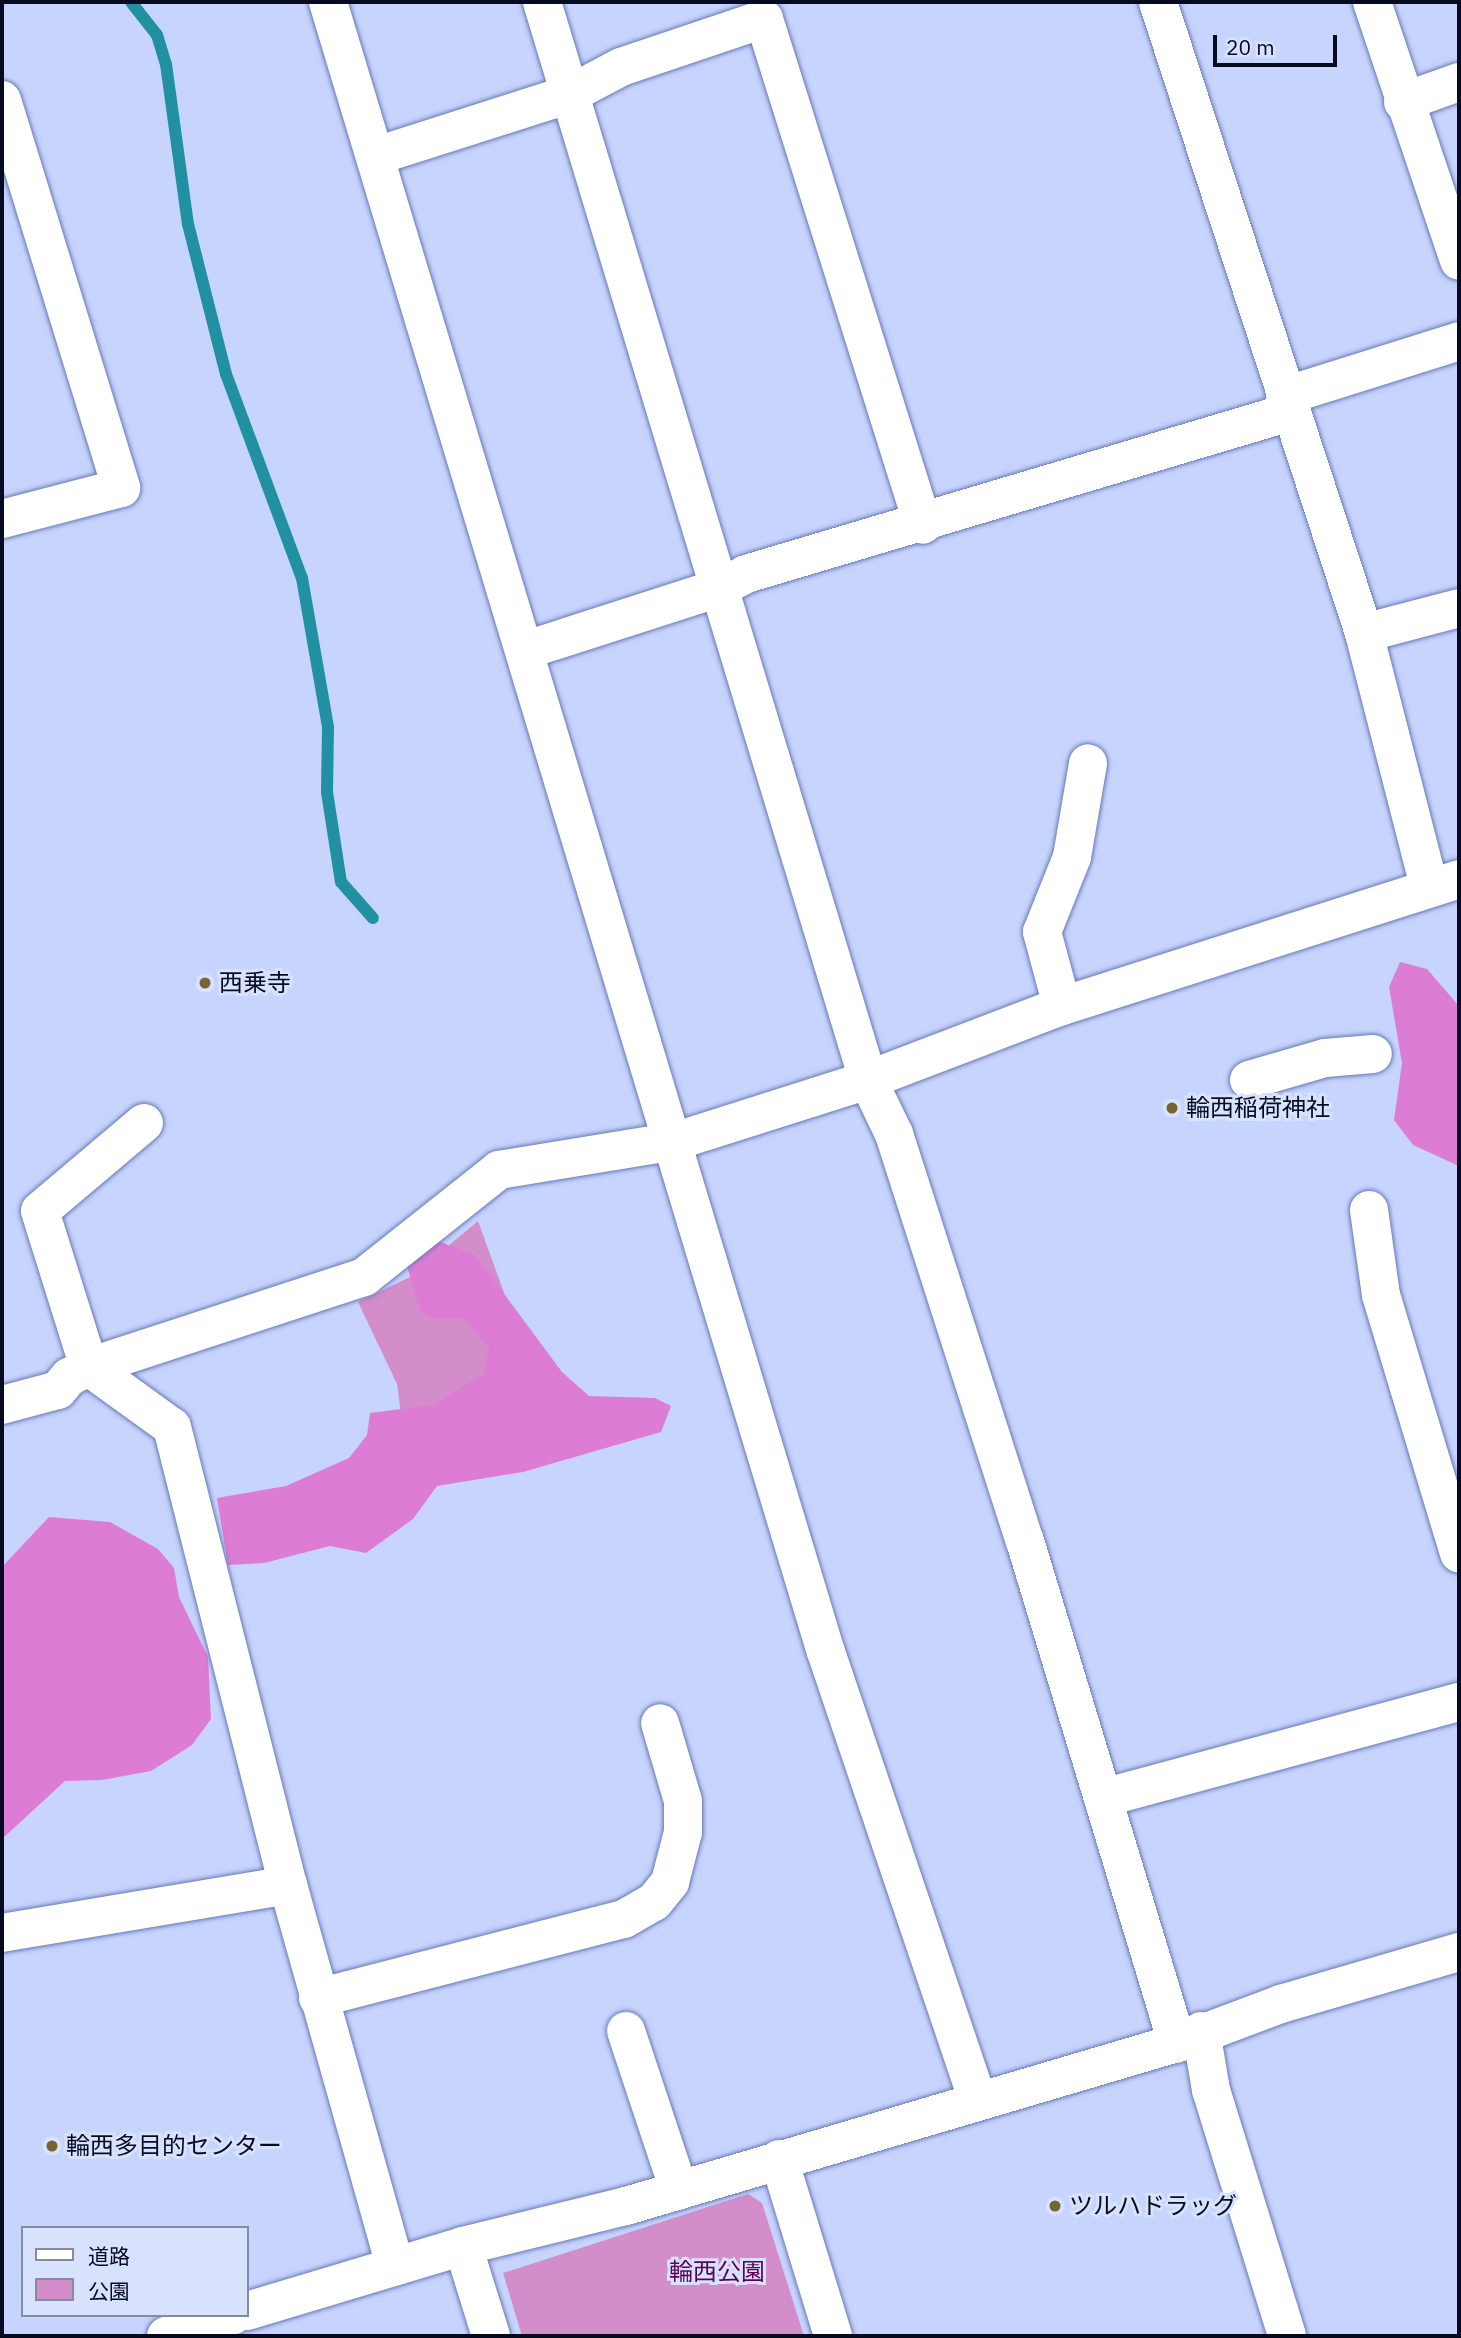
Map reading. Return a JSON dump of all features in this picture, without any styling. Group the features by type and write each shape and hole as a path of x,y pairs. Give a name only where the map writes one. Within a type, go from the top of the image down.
{"street":[{"path":"328,2 676,1141 826,1652 978,2100"},
{"path":"542,2 868,1080 894,1134 1103,1798 1189,2037 1211,2090 1287,2336"},
{"path":"2,1405 58,1390 69,1377 89,1367 364,1277 499,1170 676,1141 868,1080 1062,1006 1377,908 1444,883 1158,2"},
{"path":"1372,2 1403,102 1459,261"},
{"path":"376,156 570,94 621,67 762,10 923,525"},
{"path":"1403,102 1459,82"},
{"path":"2,100 12,169 121,488 2,519"},
{"path":"526,650 719,589 746,574 923,525 1287,404 1459,341"},
{"path":"1364,633 1459,608"},
{"path":"1062,1006 1042,932 1072,857 1087,763"},
{"path":"1249,1080 1325,1058 1373,1054"},
{"path":"144,1123 40,1211 89,1367 172,1427 318,1998 395,2266"},
{"path":"1369,1210 1381,1295 1459,1554"},
{"path":"1103,1798 1459,1702"},
{"path":"318,1998 624,1919 654,1902 670,1882 683,1832 682,1801 660,1723"},
{"path":"2,1933 288,1885"},
{"path":"248,2311 463,2246 679,2190 1189,2037 1459,1952"},
{"path":"626,2031 679,2190"},
{"path":"779,2159 833,2336"},
{"path":"463,2246 491,2336"},
{"path":"166,2336 228,2317"}],"green space":[{"path":"478,1221 541,1395 406,1451 397,1384 358,1302 412,1276"},
{"name":"輪西公園","path":"748,2194 762,2203 804,2336 522,2336 503,2273"}],"shaded area":[{"path":"1400,962 1427,969 1459,1006 1459,1166 1413,1145 1394,1120 1402,1063 1389,987"},
{"path":"436,1240 476,1256 562,1372 589,1396 655,1398 671,1406 661,1432 523,1472 437,1486 413,1519 366,1553 330,1546 264,1563 228,1565 217,1498 286,1486 349,1458 367,1435 370,1413 433,1405 484,1374 489,1347 463,1318 435,1319 420,1311 407,1266"},
{"path":"49,1517 110,1522 158,1549 174,1568 179,1597 208,1657 211,1719 192,1745 151,1771 102,1780 65,1781 2,1839 2,1567"}],"waterway":[{"path":"131,2 157,35 166,64 188,224 226,374 302,578 328,727 327,792 341,882 373,918"}],"place":[{"name":"西乗寺","path":"205,983"},
{"name":"輪西稲荷神社","path":"1172,1108"},
{"name":"輪西多目的センター","path":"52,2146"},
{"name":"ツルハドラッグ","path":"1055,2206"}]}
